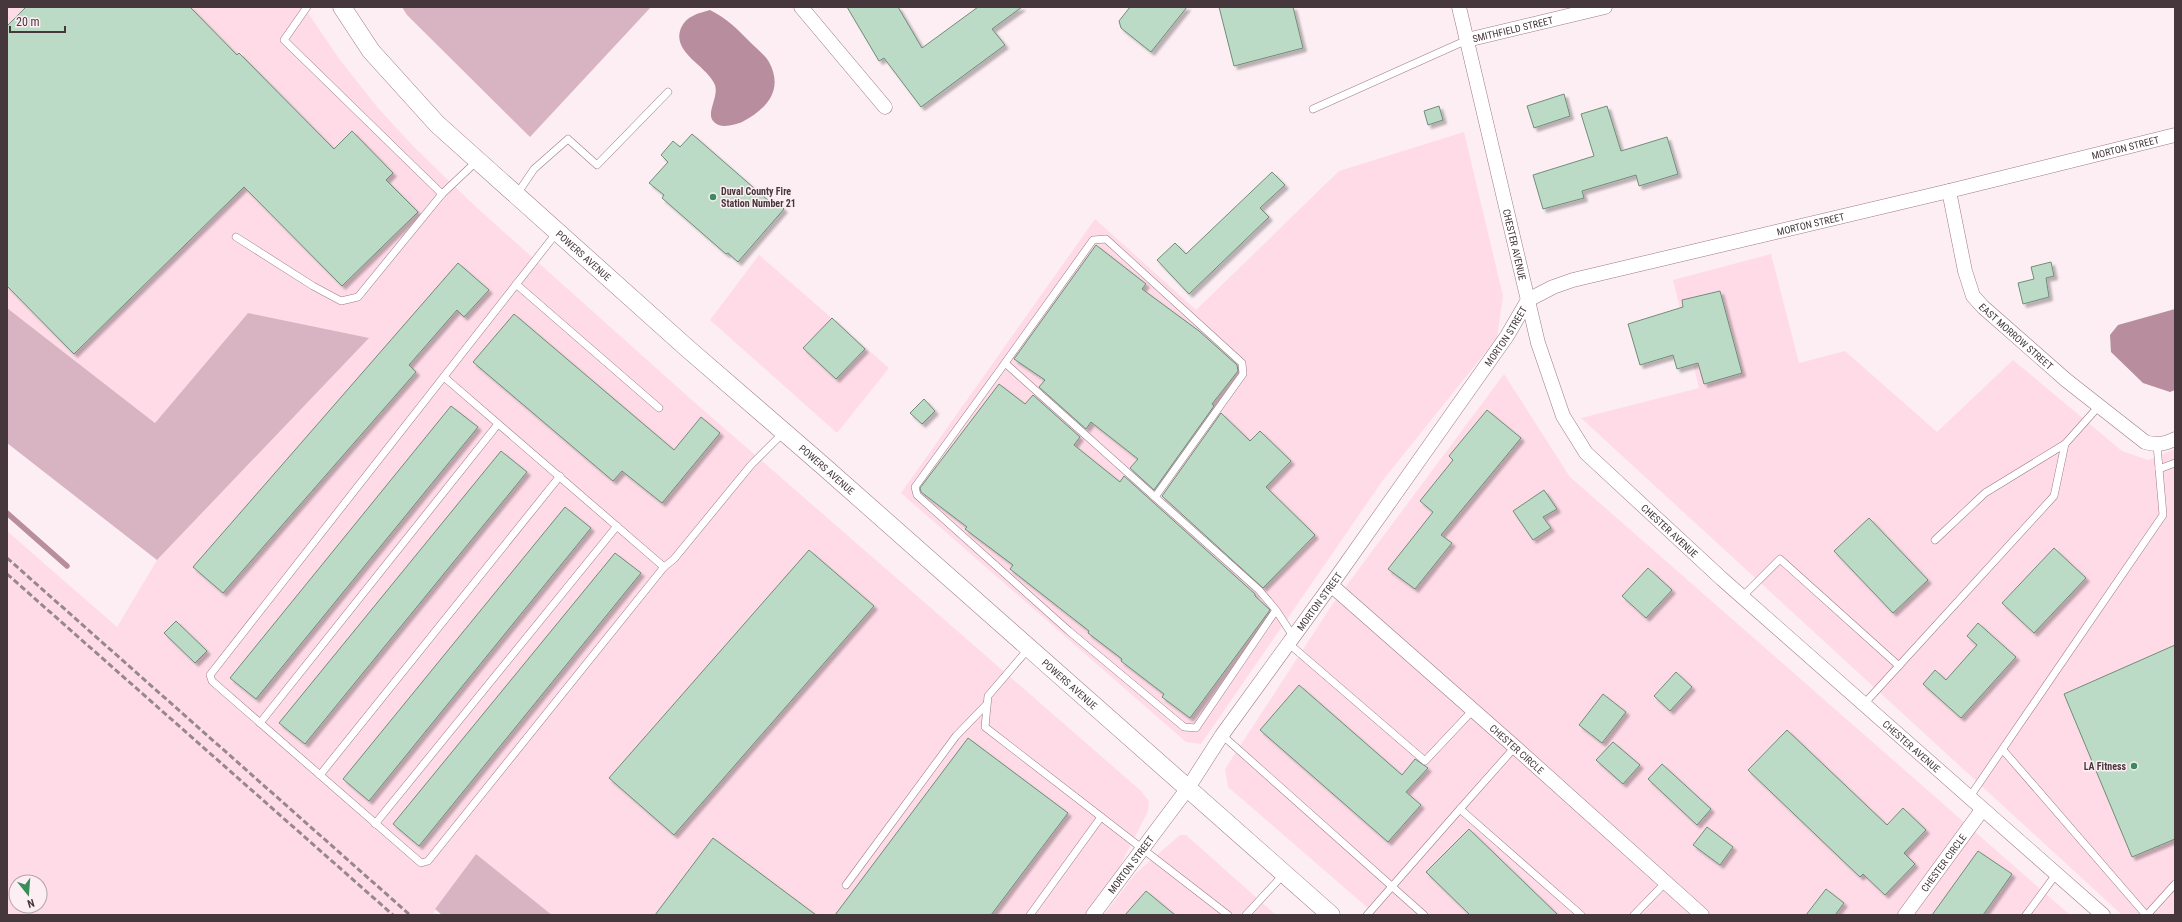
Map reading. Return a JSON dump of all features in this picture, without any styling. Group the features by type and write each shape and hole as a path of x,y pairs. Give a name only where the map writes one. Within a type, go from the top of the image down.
{"street":[{"name":"POWERS AVENUE","path":"342,7 371,51 404,90 437,124 517,194 687,348 1029,647 1331,915"},
{"path":"801,7 885,107"},
{"name":"CHESTER AVENUE","path":"1459,7 1538,343 1563,416 1586,453 1742,596 1982,810 2057,873 2103,915"},
{"name":"SMITHFIELD STREET","path":"1467,40 1606,7"},
{"name":"MORTON STREET","path":"1093,915 1142,847 1188,788 1222,735 1331,585 1507,336 1528,300 1553,287 1574,280 1949,191 2175,135"},
{"name":"EAST MORROW STREET","path":"1949,191 1965,271 1973,296 1983,307 2066,380 2151,444"},
{"path":"2151,444 2175,439"},
{"name":"CHESTER CIRCLE","path":"1331,585 1515,746 1702,915"},
{"name":"CHESTER CIRCLE","path":"1905,915 1982,810"}],"lane":[{"path":"306,7 284,40 442,194"},
{"path":"1313,109 1467,40"},
{"path":"517,194 534,169 568,139 597,165 668,92"},
{"path":"236,237 313,286 341,301 358,297 442,194 478,160"},
{"path":"558,231 210,675 212,681 421,863 428,860 664,567 674,559 751,465 784,432"},
{"path":"1155,497 1243,374 1242,363 1106,239 1093,240 1006,363 915,486 917,495 1069,631 1184,727 1196,728 1276,610"},
{"path":"516,284 659,408"},
{"path":"1006,363 1259,590 1276,610 1291,639 1426,761 1473,710"},
{"path":"444,377 664,567"},
{"path":"1935,540 1985,493 2065,444 2099,406"},
{"path":"260,723 498,424"},
{"path":"1864,704 2054,496 2065,444"},
{"path":"1969,798 2163,515 2159,469 2151,444"},
{"path":"2159,469 2175,463"},
{"path":"320,775 560,476"},
{"path":"375,824 617,526"},
{"path":"1742,596 1780,559 1899,666"},
{"path":"1029,647 988,696 985,727 1228,915"},
{"path":"846,884 956,736 986,705"},
{"path":"1222,735 1424,915"},
{"path":"1367,915 1515,746"},
{"path":"2003,750 2146,915 2175,884"},
{"path":"1460,809 1581,915"},
{"path":"1030,915 1101,817"},
{"path":"2026,915 2057,873"},
{"path":"1246,915 1284,874"},
{"path":"1634,915 1665,883"}],"shaded area":[{"path":"7,7 304,7 340,60 378,108 414,147 476,207 693,401 1140,790 1149,801 1148,811 1118,870 1086,915 552,915 476,854 435,909 433,915 7,915 7,531 117,627 157,560 368,339 248,313 155,423 7,308"},
{"path":"402,7 651,7 530,137 407,15"},
{"path":"710,10 732,24 765,57 769,62 775,81 774,90 765,105 751,117 732,125 724,126 714,122 711,110 716,90 715,85 705,71 685,52 679,37 683,24 689,18"},
{"path":"1464,132 1503,296 1497,338 1383,480 1201,744 1186,742 901,493 1095,219 1196,310 1339,171"},
{"path":"1771,254 1799,363 1845,351 1937,432 2013,360 2122,451 2148,460 2175,449 2175,915 2122,915 1581,418 1699,388 1673,280"},
{"path":"759,255 889,368 837,433 710,320"},
{"path":"7,308 155,423 248,313 369,338 157,560 7,443"},
{"path":"2175,309 2175,390 2170,392 2143,383 2111,352 2110,335 2118,325"},
{"path":"1504,374 1570,477 2070,915 1376,915 1228,787 1225,769 1332,605"},
{"path":"1180,835 1186,835 1276,915 1104,915 1135,874"},
{"path":"476,854 552,915 442,915 435,909"}],"building":[{"path":"26,7 190,7 237,55 239,53 334,149 352,131 393,173 386,180 418,212 342,286 244,187 74,354 7,286 7,26"},
{"path":"847,7 898,7 922,48 978,7 1022,7 992,29 1005,45 921,107 884,58 879,61"},
{"path":"1130,7 1187,7 1151,52 1121,28 1119,21"},
{"path":"1219,7 1293,7 1303,48 1234,66"},
{"path":"1564,94 1570,116 1534,128 1527,106"},
{"path":"1439,106 1443,120 1428,125 1424,111"},
{"path":"1607,106 1621,151 1667,137 1678,174 1639,186 1636,175 1582,191 1584,198 1543,209 1533,175 1594,156 1581,114"},
{"name":"Duval County Fire Station Number 21","path":"692,134 770,202 773,199 784,209 738,262 728,253 726,254 662,198 664,195 649,183 668,162 661,155 673,141 680,147"},
{"path":"1272,172 1285,185 1260,208 1269,217 1189,294 1157,260 1175,243 1186,254"},
{"path":"1096,245 1146,284 1142,289 1199,331 1237,365 1238,371 1212,404 1214,406 1154,490 1130,468 1138,459 1091,422 1086,429 1039,387 1045,380 1014,359"},
{"path":"2051,262 2054,276 2046,278 2049,297 2023,304 2018,283 2034,279 2031,267"},
{"path":"458,263 489,290 464,317 457,310 409,365 416,372 223,593 193,567"},
{"path":"1720,291 1742,373 1704,384 1698,363 1677,369 1673,355 1640,365 1628,324 1683,307 1682,300"},
{"path":"514,314 674,450 701,417 720,433 662,503 622,471 613,481 473,362"},
{"path":"832,318 865,349 836,379 803,348"},
{"path":"999,384 1025,404 1033,395 1080,437 1074,445 1120,482 1124,476 1255,594 1255,596 1270,610 1190,718 1162,697 1164,694 1121,661 1122,659 1088,633 1089,631 1010,569 1013,565 965,529 967,527 921,492 920,488"},
{"path":"924,399 935,411 922,424 910,413"},
{"path":"451,406 478,427 256,699 230,678"},
{"path":"1487,410 1521,438 1441,535 1452,543 1415,589 1388,569 1433,512 1420,501 1453,460 1449,456"},
{"path":"1221,413 1250,441 1260,431 1291,461 1266,487 1315,535 1263,588 1162,496"},
{"path":"501,451 527,472 305,744 279,723"},
{"path":"1544,490 1557,509 1543,517 1551,528 1533,540 1513,511"},
{"path":"565,507 591,528 369,801 343,779"},
{"path":"1869,518 1928,580 1893,613 1834,551"},
{"path":"2054,548 2086,578 2034,633 2002,603"},
{"path":"809,550 874,606 674,835 609,778"},
{"path":"615,553 641,573 419,846 393,824"},
{"path":"1648,568 1672,590 1646,618 1622,596"},
{"path":"176,621 207,651 195,663 164,633"},
{"path":"1978,623 2016,657 1961,718 1923,684 1935,670 1946,680 1977,645 1967,636"},
{"name":"LA Fitness","path":"2175,645 2175,839 2132,857 2064,694"},
{"path":"1676,672 1692,687 1670,711 1654,696"},
{"path":"1299,685 1402,775 1415,759 1428,768 1406,792 1421,805 1388,842 1260,730"},
{"path":"1603,694 1626,712 1602,743 1579,725"},
{"path":"1787,730 1887,825 1903,808 1926,830 1904,853 1915,864 1885,895 1863,874 1860,877 1748,770"},
{"path":"968,738 1068,813 991,915 835,915"},
{"path":"1613,742 1640,765 1623,784 1596,760"},
{"path":"1662,764 1711,809 1697,825 1648,779"},
{"path":"1707,827 1733,847 1720,865 1693,845"},
{"path":"1469,829 1558,915 1470,915 1426,872"},
{"path":"713,838 816,915 655,915"},
{"path":"1978,851 2012,874 1983,915 1932,915"},
{"path":"1826,889 1844,903 1835,915 1806,915"},
{"path":"1146,891 1175,915 1125,915"}],"waterway":[{"path":"7,513 67,566"}],"railway":[{"path":"7,558 410,915"},
{"path":"7,574 393,915"}],"place":[{"name":"Duval County Fire Station Number 21","path":"713,197"},
{"name":"LA Fitness","path":"2134,766"}]}
